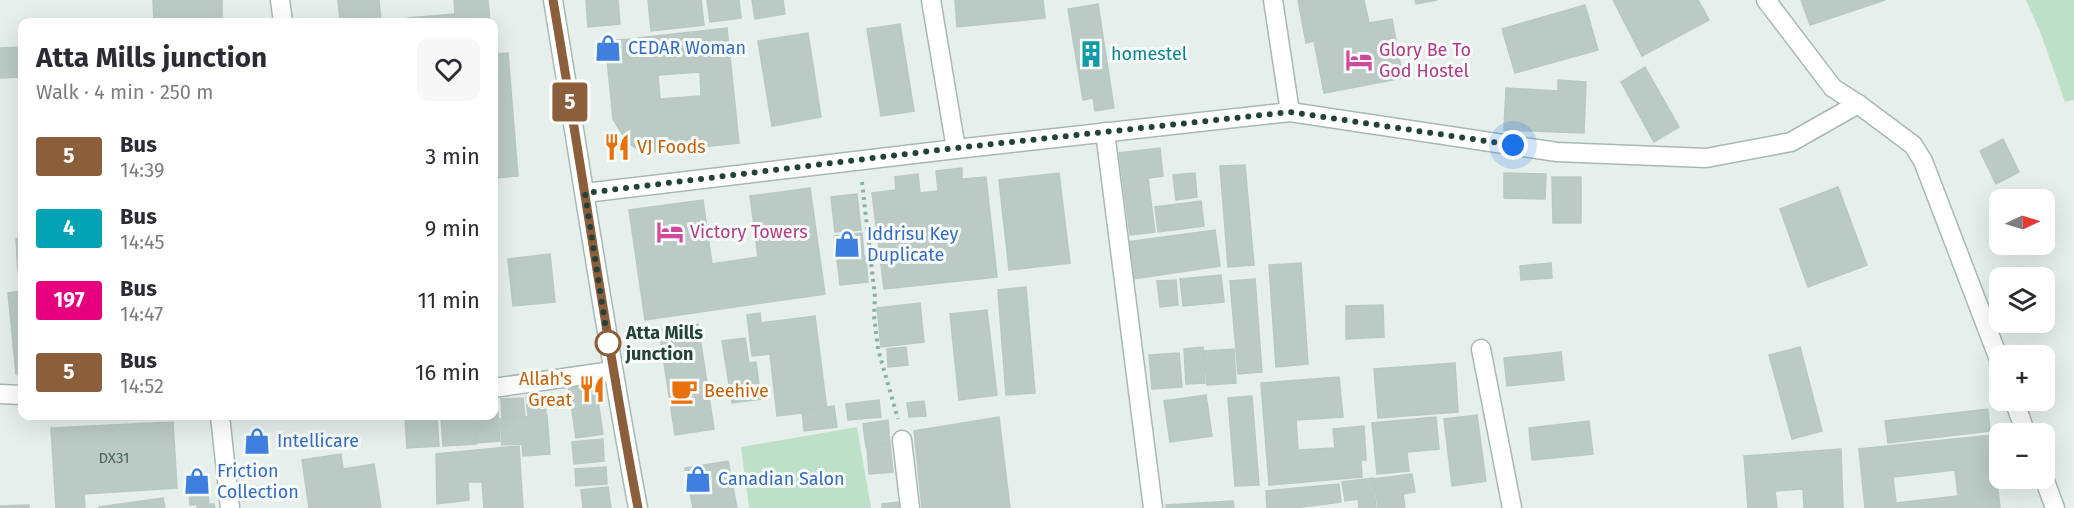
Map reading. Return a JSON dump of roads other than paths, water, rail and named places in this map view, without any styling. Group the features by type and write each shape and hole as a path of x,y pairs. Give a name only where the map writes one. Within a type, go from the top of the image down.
{"street":[{"path":"280,0 282,18"},
{"path":"553,0 612,371 638,508"},
{"path":"931,0 956,148"},
{"path":"1273,0 1290,112"},
{"path":"1766,0 1833,88 1913,145 1923,161 1993,345"},
{"path":"585,193 956,148 1290,112 1557,152 1706,158 1791,142 1858,104"},
{"path":"1105,132 1153,508"},
{"path":"1481,350 1512,508"},
{"path":"498,387 612,371"},
{"path":"0,394 18,395"},
{"path":"220,420 230,508"},
{"path":"902,440 910,508"},
{"path":"2048,489 2055,508"}],"place":[{"name":"CEDAR Woman","path":"608,48"},
{"name":"homestel","path":"1091,54"},
{"name":"Glory Be To God Hostel","path":"1359,60"},
{"name":"VJ Foods","path":"617,147"},
{"name":"Victory Towers","path":"670,232"},
{"name":"Iddrisu Key Duplicate","path":"847,244"},
{"name":"Atta Mills junction","path":"608,343"},
{"name":"Allah's Great","path":"592,389"},
{"name":"Beehive","path":"684,391"},
{"name":"Intellicare","path":"257,441"},
{"name":"Canadian Salon","path":"698,479"},
{"name":"Friction Collection","path":"197,481"}]}
